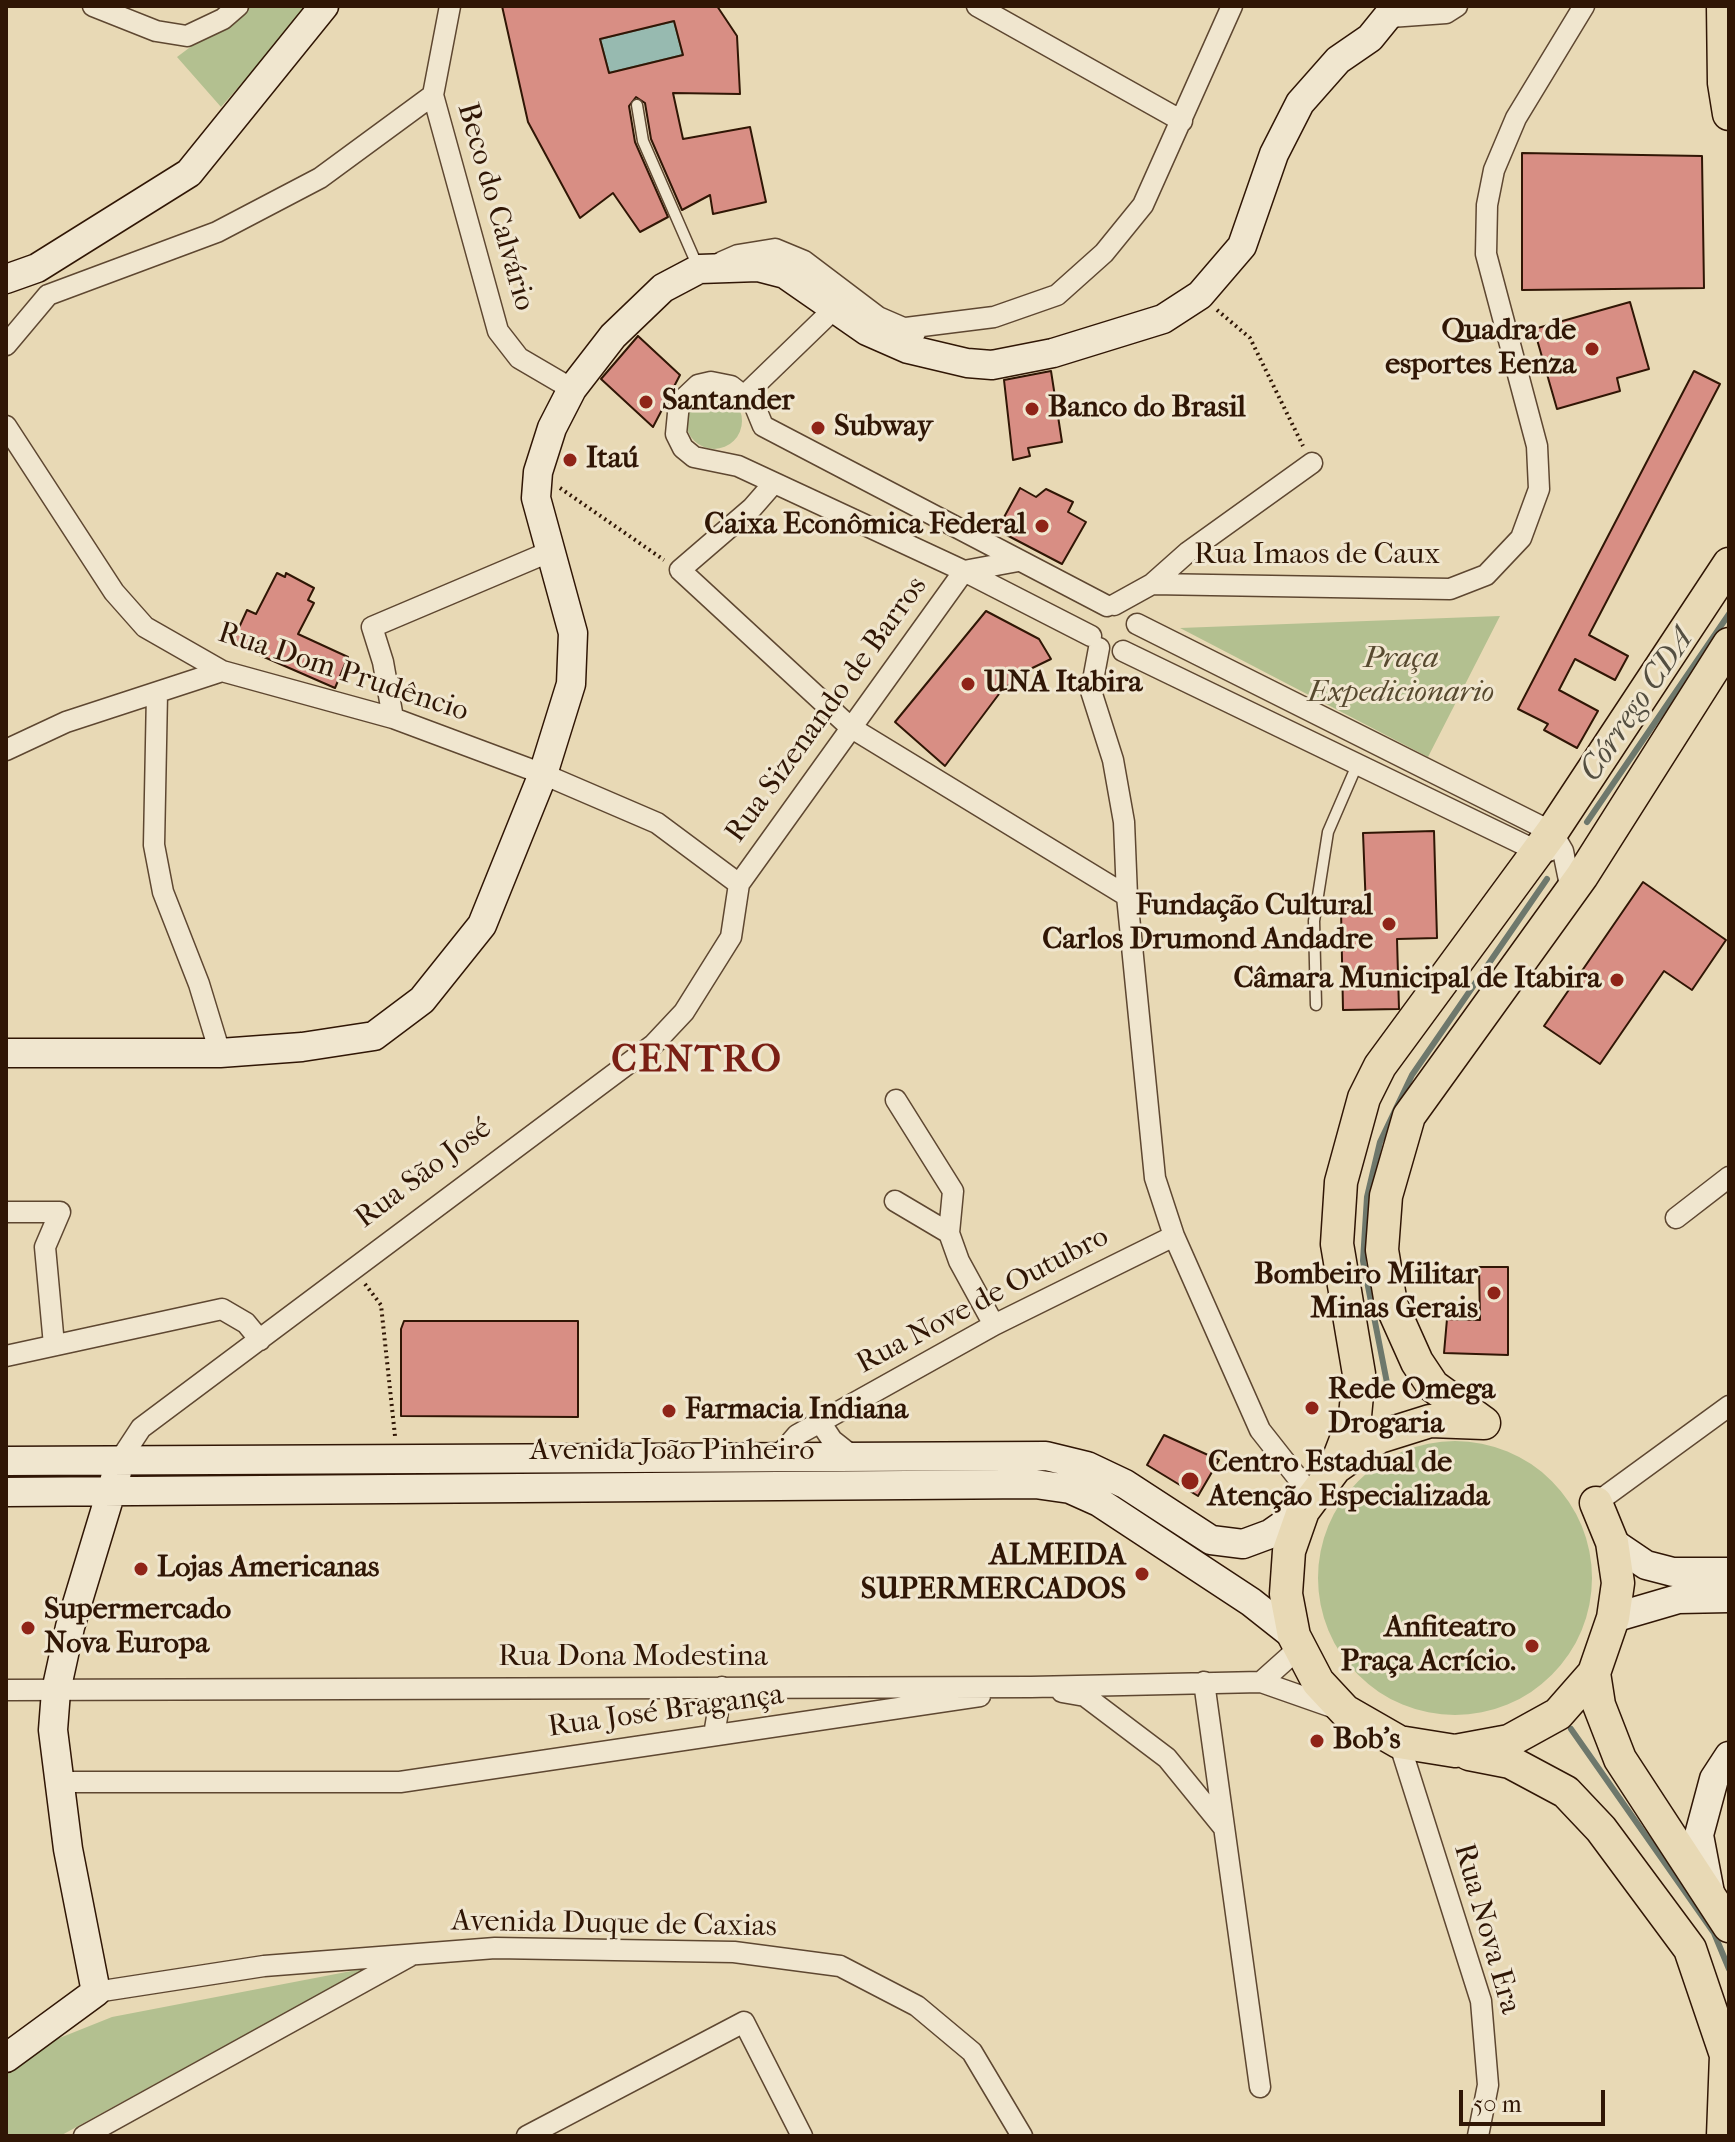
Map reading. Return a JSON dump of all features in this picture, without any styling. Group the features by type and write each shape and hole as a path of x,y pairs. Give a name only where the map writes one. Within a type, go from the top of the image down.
{"main road":[{"path":"1723,6 1724,83 1729,114"},
{"path":"1723,2136 1726,2055 1690,1949 1601,1829 1566,1792 1510,1762 1399,1742 1345,1711 1318,1682 1296,1642 1286,1594 1289,1551 1308,1504 1335,1468 1355,1416 1359,1374 1337,1244 1341,1182 1364,1098 1380,1066 1551,845 1729,564"},
{"path":"1335,1468 1379,1437 1430,1421 1484,1423 1433,1386 1417,1362 1391,1304 1382,1250 1386,1196 1409,1116 1599,850 1729,644"},
{"path":"1455,1751 1509,1741 1558,1714 1594,1673 1613,1618 1618,1583 1612,1542 1596,1503"},
{"path":"1594,1673 1599,1705 1620,1759 1729,1926"}],"street":[{"path":"93,6 156,31 187,36 223,19 238,6"},
{"path":"6,279 37,268 189,173 324,6"},
{"name":"Beco do Calvário","path":"450,6 433,95 498,331 519,358 572,389"},
{"path":"977,6 1182,121"},
{"path":"906,328 994,317 1057,295 1104,253 1143,205 1232,6"},
{"path":"717,263 758,267 785,274 881,337 908,349 967,363 992,365 1108,338 1163,319 1200,295 1242,246 1274,154 1300,103 1338,60 1370,38 1393,12 1446,13 1457,6"},
{"name":"Rua Imaos de Caux","path":"1152,584 1450,589 1486,575 1521,538 1539,489 1537,446 1486,254 1487,205 1494,170 1516,118 1584,6"},
{"path":"6,345 48,295 217,232 320,178 433,95"},
{"path":"6,1053 220,1053 374,1036 422,1000 482,925 543,774 571,684 573,633 565,591 549,552 536,498 538,472 552,428 572,389 613,336 663,288 717,263 775,249 804,261 878,317 906,328 967,363"},
{"path":"37,268 48,295"},
{"path":"745,395 835,308"},
{"path":"1571,890 1551,845 1110,605 1018,561 763,426 754,404 731,386 711,382 698,385 679,403 676,434 683,448 694,457 738,466 964,571 1095,642 1123,651 1357,765 1551,845 1599,850"},
{"name":"Rua Dom Prudêncio","path":"6,426 124,604 145,627 222,671 393,718 543,774 657,823 739,884"},
{"path":"1308,1504 1260,1430 1174,1236 1155,1178 1127,896 1124,822 1113,760 1091,691 1094,614 1152,584 1188,552 1312,463"},
{"path":"773,484 752,508 680,570 850,727 1127,896"},
{"path":"393,718 383,662 372,627 549,552"},
{"path":"1188,552 1192,571 1205,586"},
{"path":"964,571 1018,561"},
{"name":"Rua Sizenando de Barros","path":"739,884 964,571"},
{"path":"1123,651 1135,640 1135,620 1152,584"},
{"path":"9,752 66,722 222,671"},
{"path":"157,693 154,845 163,892 199,984 220,1053"},
{"name":"Rua São José","path":"96,1992 68,1849 53,1730 56,1691 70,1627 120,1460 141,1428 653,1045 684,1012 731,937 739,884"},
{"path":"896,1100 953,1191 949,1233 959,1261 994,1325"},
{"path":"1676,1218 1729,1177"},
{"path":"895,1201 949,1233"},
{"path":"6,1212 60,1212 45,1247 54,1345"},
{"name":"Rua Nove de Outubro","path":"778,1457 797,1435 820,1422 994,1325 1174,1236"},
{"path":"6,1356 222,1309 246,1323 260,1340"},
{"path":"1596,1503 1729,1406"},
{"path":"820,1422 832,1440 856,1459"},
{"name":"Avenida João Pinheiro","path":"6,1461 1046,1456 1087,1466 1125,1484 1211,1540 1243,1544 1270,1534 1308,1504"},
{"name":"Avenida João Pinheiro","path":"6,1492 1035,1484 1070,1489 1099,1502 1251,1602 1296,1642"},
{"path":"1612,1542 1646,1565 1673,1572 1729,1572"},
{"path":"1613,1618 1678,1599 1729,1598"},
{"path":"1261,1682 1296,1642"},
{"path":"1204,1682 1260,2087"},
{"name":"Rua Dona Modestina","path":"6,1690 1031,1687 1261,1682 1345,1711"},
{"path":"714,1735 722,1687"},
{"name":"Rua José Bragança","path":"60,1782 400,1782 1031,1687 1085,1696 1167,1758 1224,1828"},
{"name":"Rua Nova Era","path":"1399,1742 1481,2001 1488,2085 1478,2136"},
{"path":"1710,1893 1699,1835 1714,1779 1729,1756"},
{"name":"Avenida Duque de Caxias","path":"96,1992 264,1966 495,1948 734,1952 840,1966 917,2006 972,2052 1022,2136"},
{"name":"Avenida Duque de Caxias","path":"84,2136 418,1952"},
{"path":"6,2058 96,1992"},
{"path":"527,2136 559,2129 744,2022 802,2136"}],"lane":[{"path":"637,105 643,141 717,263"},
{"path":"1316,1005 1314,921 1328,832 1357,765"}],"path":[{"path":"1200,295 1250,338 1312,463"},
{"path":"538,472 680,570"},
{"path":"353,1269 381,1305 398,1459"}],"green space":[{"path":"245,6 310,6 221,107 177,57"},
{"path":"714,393 734,401 742,421 734,441 714,449 694,441 686,421 694,401"},
{"name":"Praça Expedicionario","path":"1500,616 1428,757 1180,628"},
{"path":"1442,1441 1468,1441 1520,1457 1552,1481 1569,1502 1582,1526 1590,1551 1590,1605 1582,1630 1569,1654 1552,1675 1531,1692 1507,1705 1482,1713 1442,1715 1390,1699 1368,1684 1349,1665 1334,1643 1324,1618 1318,1591 1318,1565 1334,1513 1349,1491 1368,1472 1390,1457 1415,1447"},
{"path":"367,1968 60,2136 6,2136 6,2074 42,2045 112,2017"}],"water":[{"path":"674,21 683,55 609,73 600,39"}],"building":[{"path":"502,6 717,6 737,36 740,94 673,93 683,139 750,127 766,202 713,214 710,195 682,210 651,139 645,103 636,97 629,106 635,142 668,217 640,232 613,193 580,218 528,122","holes":["674,21 683,55 609,73 600,39"]},
{"path":"1522,153 1702,156 1704,288 1522,290"},
{"name":"Quadra de esportes Eenza","path":"1630,302 1649,369 1617,378 1620,391 1557,409 1534,329"},
{"name":"Santander","path":"638,336 680,375 653,427 601,379"},
{"name":"Banco do Brasil","path":"1051,371 1062,442 1028,448 1030,456 1013,460 1004,380"},
{"path":"1694,371 1720,384 1589,635 1628,656 1615,680 1575,659 1559,690 1598,711 1577,748 1544,730 1548,724 1518,709"},
{"name":"Caixa Econômica Federal","path":"1020,488 1036,497 1046,489 1073,502 1068,512 1086,522 1062,564 997,530"},
{"path":"277,573 285,577 286,573 314,588 308,600 314,603 298,634 348,657 335,688 232,643 247,610 256,614"},
{"name":"UNA Itabira","path":"986,611 1039,639 1051,659 1022,673 999,694 945,766 895,722"},
{"name":"Fundação Cultural Carlos Drumond Andadre","path":"1434,831 1437,938 1397,939 1399,1009 1343,1010 1341,909 1366,909 1363,833"},
{"name":"Câmara Municipal de Itabira","path":"1643,882 1726,940 1692,990 1664,971 1600,1064 1544,1026"},
{"name":"Bombeiro Militar Minas Gerais","path":"1479,1267 1508,1267 1508,1355 1444,1353 1447,1319 1480,1320"},
{"path":"404,1321 578,1321 578,1417 401,1416 401,1329"},
{"name":"Centro Estadual de Atenção Especializada","path":"1164,1435 1219,1460 1198,1496 1147,1465"}],"waterway":[{"name":"Córrego CDA","path":"1587,822 1729,614"},
{"name":"Córrego CDA","path":"1389,1393 1363,1261 1367,1197 1380,1142 1412,1075 1547,879"},
{"name":"Córrego CDA","path":"1571,1729 1714,1933 1729,1969"}],"place":[{"name":"Quadra de esportes Eenza","path":"1592,349"},
{"name":"Santander","path":"646,402"},
{"name":"Banco do Brasil","path":"1032,409"},
{"name":"Subway","path":"818,428"},
{"name":"Itaú","path":"570,460"},
{"name":"Caixa Econômica Federal","path":"1042,526"},
{"name":"UNA Itabira","path":"968,684"},
{"name":"Fundação Cultural Carlos Drumond Andadre","path":"1389,924"},
{"name":"Câmara Municipal de Itabira","path":"1617,980"},
{"name":"Bombeiro Militar Minas Gerais","path":"1494,1293"},
{"name":"Rede Omega Drogaria","path":"1312,1408"},
{"name":"Farmacia Indiana","path":"669,1411"},
{"name":"Centro Estadual de Atenção Especializada","path":"1190,1481"},
{"name":"Lojas Americanas","path":"141,1569"},
{"name":"ALMEIDA SUPERMERCADOS","path":"1142,1574"},
{"name":"Supermercado Nova Europa","path":"28,1628"},
{"name":"Anfiteatro Praça Acrício.","path":"1532,1646"},
{"name":"Bob's","path":"1317,1741"}],"district":[{"name":"CENTRO","path":"697,1062"}]}
